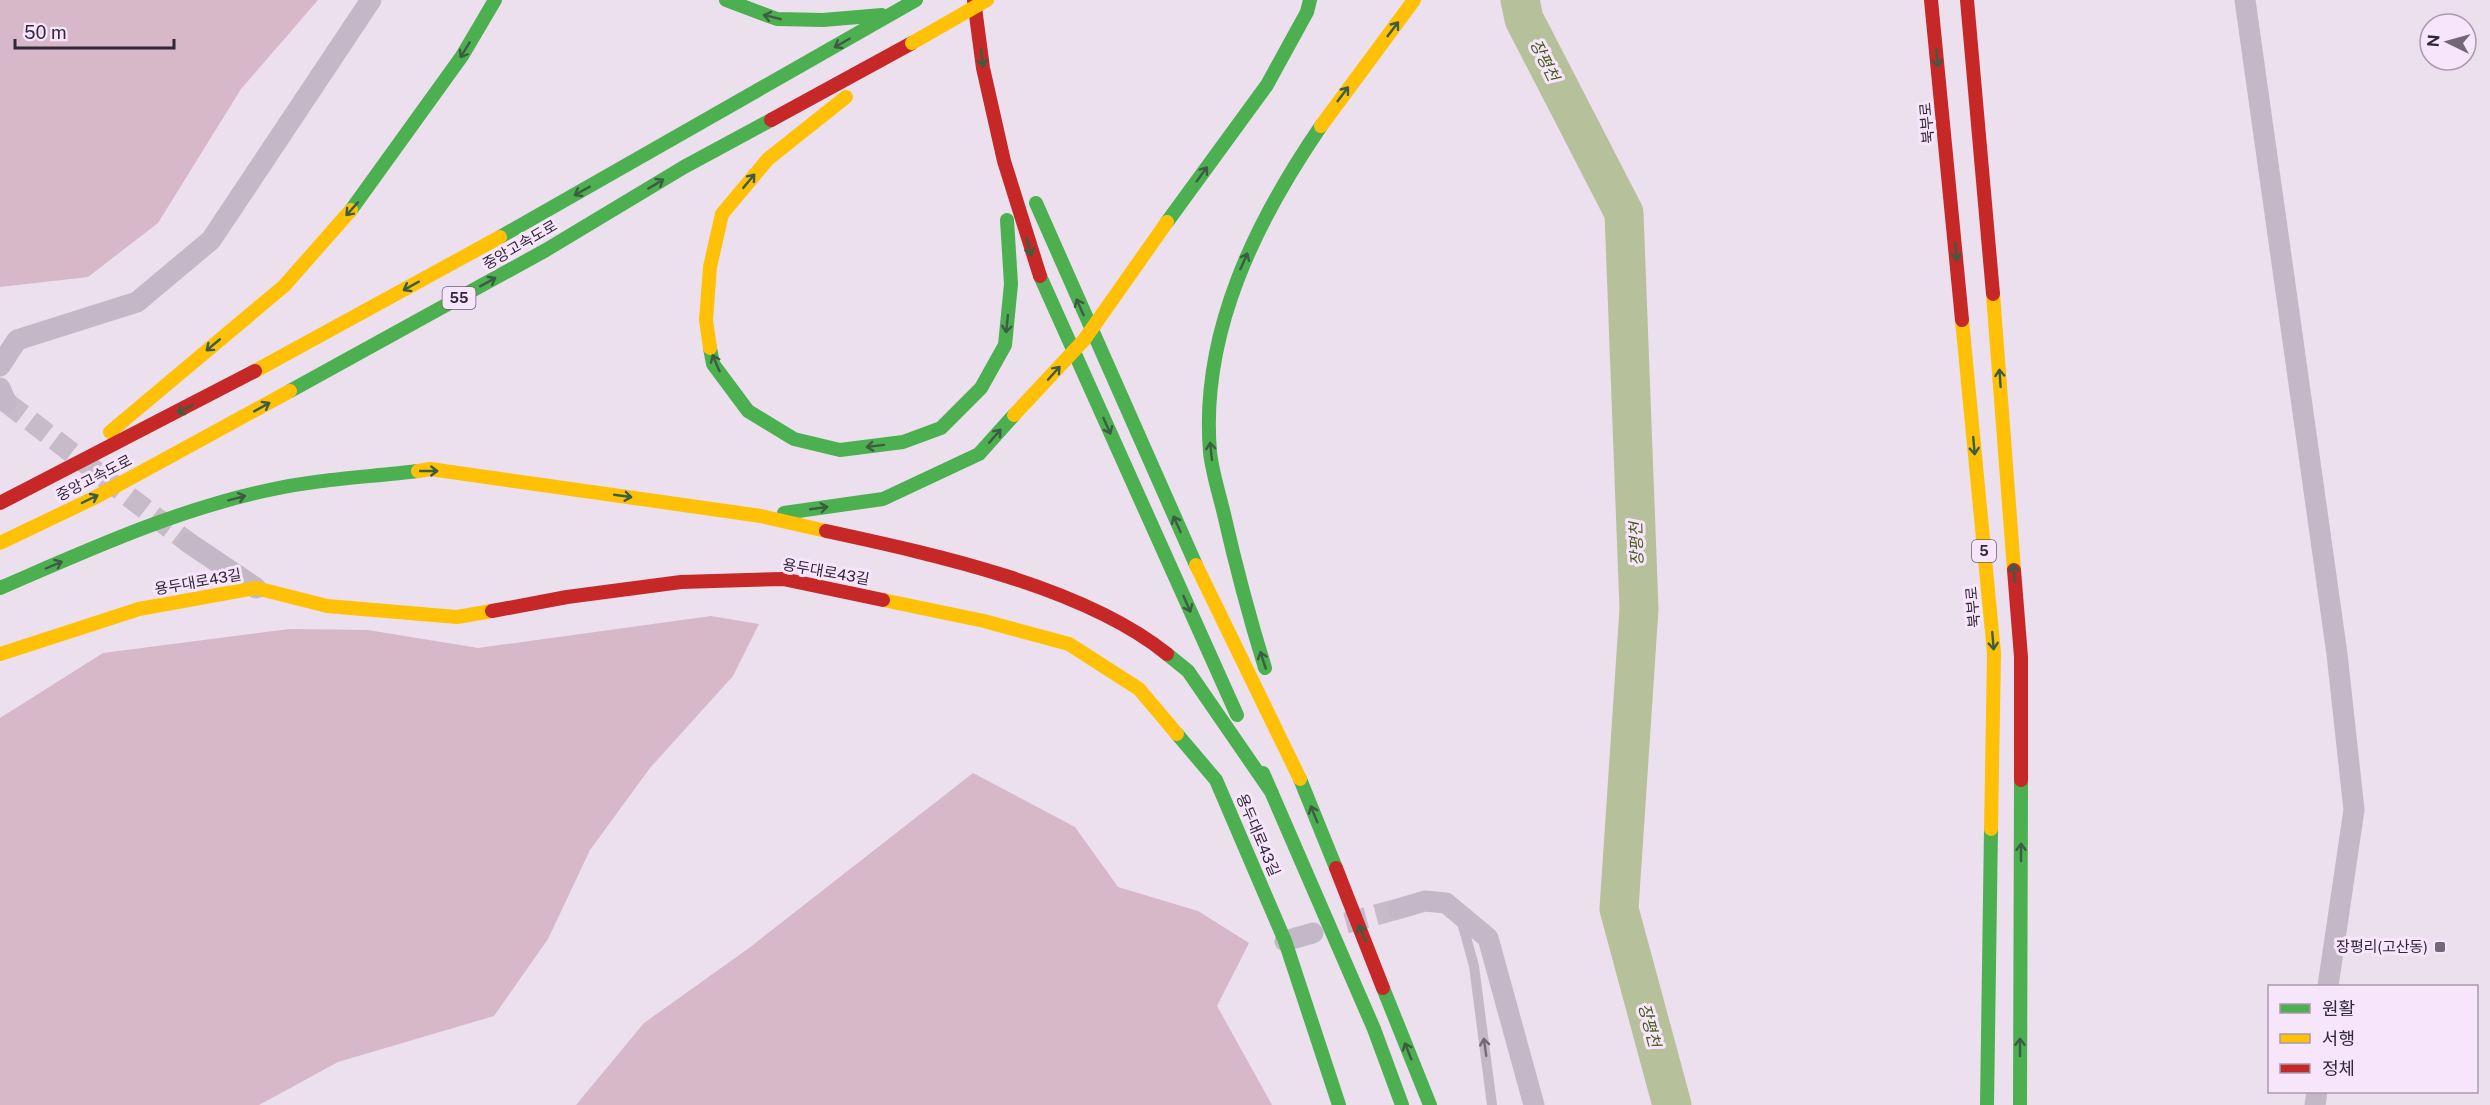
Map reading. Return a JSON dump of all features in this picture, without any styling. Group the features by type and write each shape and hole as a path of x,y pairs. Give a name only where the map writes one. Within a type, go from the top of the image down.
{"main road":[{"path":"67,469 284,286 360,200 462,56 495,0"},
{"path":"726,0 777,19 823,21 893,14"},
{"name":"중앙고속도로","path":"0,503 305,346 661,147 916,0"},
{"path":"974,0 983,68 1004,161 1033,261 1272,793 1374,1029 1402,1105"},
{"path":"988,0 999,74"},
{"name":"중앙고속도로","path":"0,543 94,498 254,412 546,250 684,167 988,0"},
{"path":"761,516 883,499 979,454 1084,340 1267,85 1307,12 1310,0"},
{"path":"1299,776 1239,586 1222,507 1210,449 1213,369 1230,293 1269,204 1324,119 1414,0"},
{"name":"북부로","path":"1931,0 1994,652 1987,1105"},
{"name":"5","path":"1967,0 1984,173 2021,657 2020,1105"},
{"path":"912,43 768,159 722,214 710,267 706,320 713,364 748,411 794,439 840,450 903,442 941,428 981,388 1005,345 1011,284 1004,161"},
{"path":"1032,192 1055,252 1188,548 1299,776 1430,1105"},
{"path":"0,588 124,535 198,508 271,489 430,469 761,516 900,547 1043,588 1140,632 1188,671 1272,793"},
{"name":"용두대로43길","path":"0,654 139,609 256,588 327,606 457,617 567,597 681,582 783,579 984,621 1069,644 1139,689 1216,780 1285,941 1339,1105"}],"street":[{"path":"0,366 17,340 137,302 211,240 371,0"},
{"path":"2245,0 2337,654 2354,810 2328,985"},
{"path":"0,388 6,402 0,399"},
{"path":"189,543 256,588"},
{"path":"1398,909 1425,901 1446,903 1488,938 1534,1105"},
{"path":"1285,941 1313,933"}],"lane":[{"path":"1459,914 1474,966 1492,1105"}],"shaded area":[{"path":"0,0 318,0 241,89 158,223 88,277 0,287"},
{"path":"711,616 759,624 733,676 650,768 590,850 548,939 494,1016 338,1062 259,1105 0,1105 0,718 103,653 290,629 368,630 478,648"},
{"path":"973,773 1075,827 1118,887 1198,911 1249,943 1217,1006 1272,1105 576,1105 644,1023 749,948"}],"waterway":[{"name":"장평천","path":"1520,0 1524,19 1624,213 1639,609 1619,909 1672,1105"}],"tunnel":[{"path":"6,402 189,543"},
{"path":"1346,923 1398,909"}],"traffic: fast":[{"path":"351,210 462,56 495,0"},
{"path":"726,0 777,19 823,20 882,15"},
{"path":"500,237 916,0"},
{"path":"1167,222 1267,85 1307,12 1310,0"},
{"path":"290,391 546,250 684,167 771,120"},
{"path":"1265,668 1242,589 1214,473 1210,452 1209,408 1214,364 1237,280 1275,200 1321,126"},
{"path":"1036,203 1196,565"},
{"path":"710,348 713,364 748,411 794,439 840,450 903,442 941,428 981,388 1005,345 1011,284 1007,220"},
{"path":"1040,276 1237,715"},
{"path":"784,513 883,499 979,454 1014,415"},
{"path":"0,588 132,532 234,498 306,483 418,471"},
{"path":"1167,654 1188,671 1272,793"},
{"path":"1177,734 1216,780 1285,941 1339,1105"},
{"path":"1263,773 1374,1029 1402,1105"},
{"path":"1300,779 1336,868"},
{"path":"2020,1105 2021,780"},
{"path":"1987,1105 1991,829"},
{"path":"1383,988 1430,1105"}],"traffic: slow":[{"path":"912,43 987,0"},
{"path":"1321,126 1414,0"},
{"path":"710,348 706,320 710,267 722,214 768,159 846,97"},
{"path":"110,432 284,286 351,210"},
{"path":"1014,415 1084,340 1167,222"},
{"path":"255,371 500,237"},
{"path":"1993,294 2014,570"},
{"path":"1962,320 1994,653 1991,829"},
{"path":"0,543 94,498 290,391"},
{"path":"418,471 430,469 761,516 826,531"},
{"path":"1196,565 1300,779"},
{"path":"0,654 139,609 256,588 327,606 457,617 492,611"},
{"path":"883,600 984,621 1069,644 1139,689 1177,734"}],"traffic: jam":[{"path":"974,0 983,68 1004,161 1040,276"},
{"path":"1931,0 1962,320"},
{"path":"1967,0 1993,294"},
{"path":"771,120 912,43"},
{"path":"0,503 255,371"},
{"path":"826,531 958,562 1050,591 1093,609 1133,630 1167,654"},
{"path":"2014,570 2021,657 2021,780"},
{"path":"492,611 567,597 681,582 783,579 883,600"},
{"path":"1336,868 1383,988"}],"place":[{"name":"장평리(고산동)","path":"2440,947"}]}
